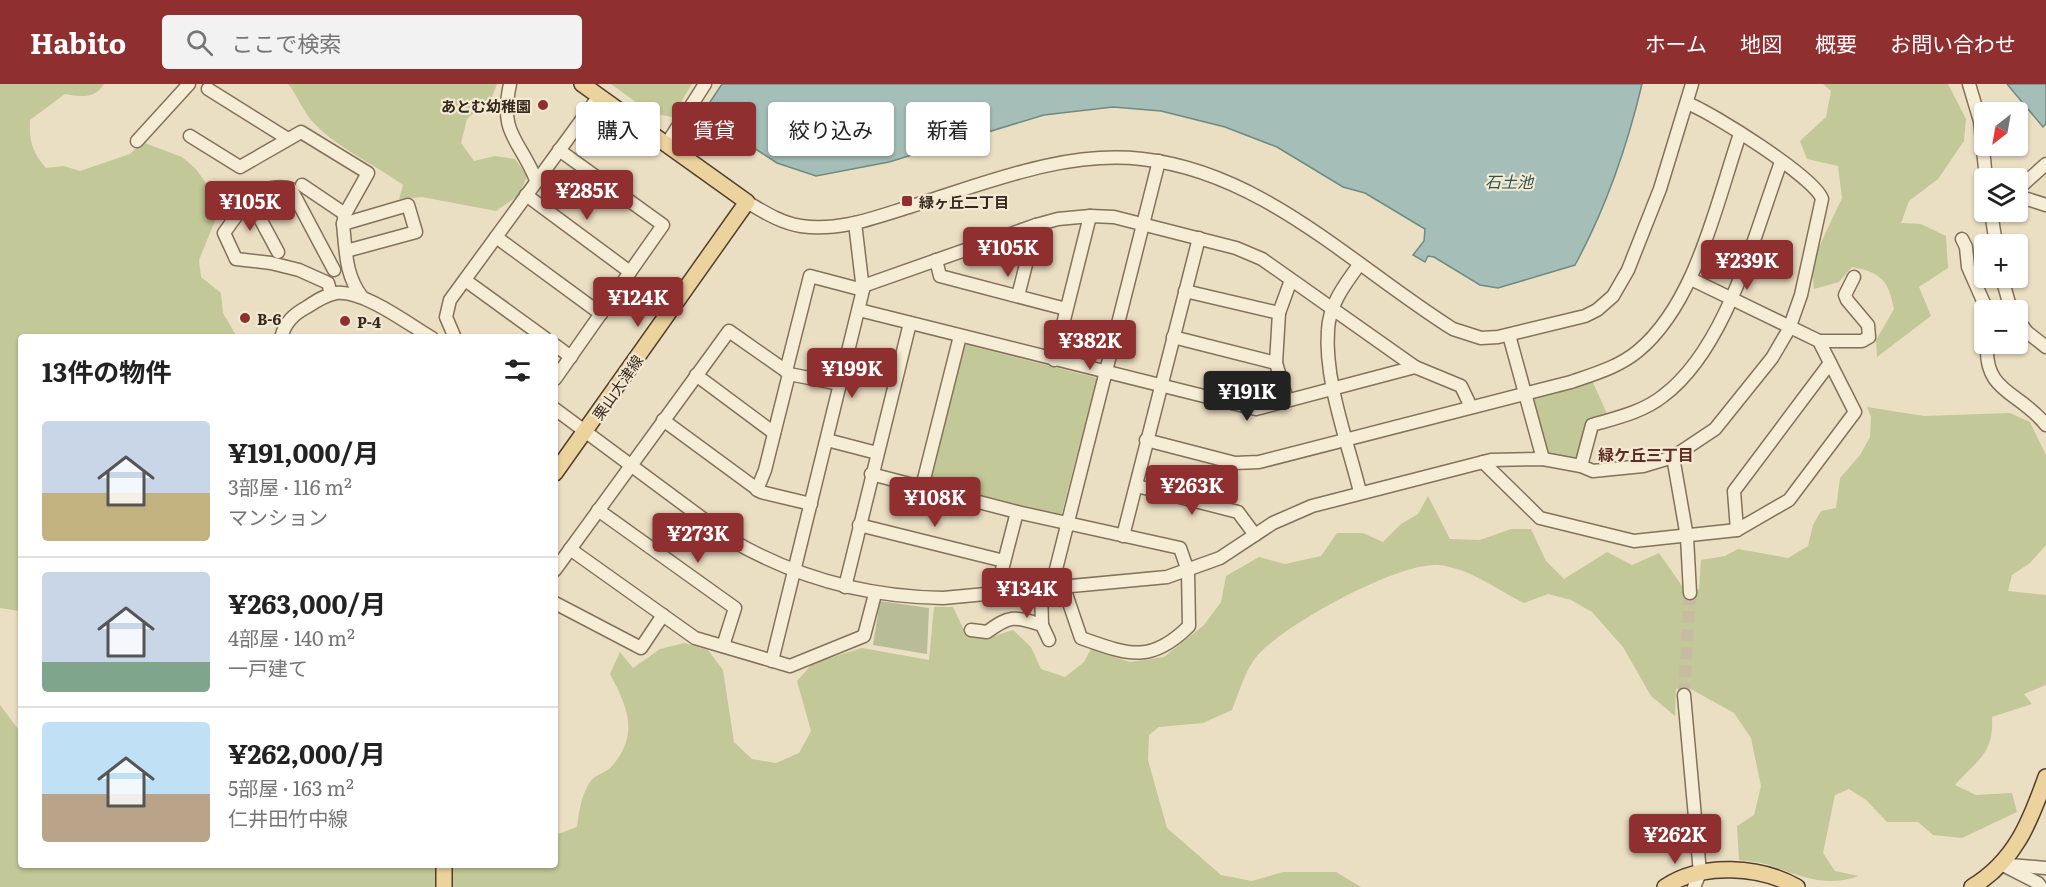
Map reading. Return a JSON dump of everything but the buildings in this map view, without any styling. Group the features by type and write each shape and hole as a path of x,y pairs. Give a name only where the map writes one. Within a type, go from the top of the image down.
{"main road":[{"path":"582,84 747,202"},
{"name":"栗山大津線","path":"558,469 747,202"},
{"path":"1972,887 2001,864 2016,847 2031,819 2046,777"},
{"path":"444,868 444,887"},
{"path":"1665,887 1741,870 1764,873 1797,887"}],"street":[{"path":"137,141 189,84"},
{"path":"510,84 505,107 507,125 536,180"},
{"path":"666,145 705,84"},
{"path":"747,202 772,217 800,226 829,227 855,223 1041,168 1075,161 1116,158 1159,161 1202,172 1250,191 1454,329 1481,338 1509,335 1586,316 1613,296 1621,285 1645,233 1692,84"},
{"path":"1969,84 1980,121 1985,168"},
{"path":"208,89 288,139"},
{"path":"453,334 446,318 448,306 536,180 599,96"},
{"path":"558,411 733,541 795,571 845,587 875,594 943,598 1167,577 1220,558 1293,513 1360,492 1483,462 1518,458 1543,459 1581,466 1593,471 1643,466 1673,457 1715,429 1772,358 1789,329 1801,295 1822,199 1820,191 1811,183 1740,134 1687,103"},
{"path":"190,136 240,167 301,132 368,173 344,219 346,264 354,288 362,297"},
{"path":"1146,441 1218,460 1248,464 1571,382 1605,370 1636,353 1666,322 1691,279 1740,134"},
{"path":"558,375 663,225 559,150"},
{"path":"1049,639 1042,625 1046,589 1067,524 1159,161"},
{"path":"1581,466 1592,425 1630,414 1670,390 1690,371 1714,336 1731,299 1781,162"},
{"path":"2028,180 2046,164"},
{"path":"302,185 344,219"},
{"path":"331,294 328,283 299,270 271,263 236,259 224,233 249,198 257,191 287,187 291,189 334,270"},
{"path":"526,195 630,272"},
{"path":"249,198 278,252"},
{"path":"2028,199 2046,205"},
{"path":"344,219 408,206 416,232 346,252"},
{"path":"1054,360 1090,216"},
{"path":"757,490 774,433 810,276 863,288 936,260 1058,219 1090,216 1114,217 1236,248 1262,259 1415,367 1461,386 1471,407"},
{"path":"772,661 859,310 863,288 855,223"},
{"path":"1018,296 1036,225"},
{"path":"496,237 601,314"},
{"path":"1123,536 1198,238"},
{"path":"1962,239 1966,247 1968,267 1983,300"},
{"path":"936,260 940,276 1066,309"},
{"path":"1359,265 1341,290 1333,308 1328,330 1333,388 1360,492"},
{"path":"1691,279 1789,329 1819,341 1862,341 1869,337 1868,325 1846,300 1845,295 1854,277"},
{"path":"465,280 539,334"},
{"path":"1287,400 1276,363 1279,313 1291,280"},
{"path":"1185,291 1279,313"},
{"path":"283,334 287,323 298,312 331,294 346,293 362,297 425,334"},
{"path":"859,310 1256,409 1415,367"},
{"path":"845,587 910,323"},
{"path":"558,566 729,331 787,373 840,384"},
{"path":"2028,333 2046,347"},
{"path":"1509,335 1527,392 1543,459"},
{"path":"922,487 960,336"},
{"path":"1173,337 1276,363"},
{"path":"1483,462 1540,518 1634,541 1737,530 1788,500 1855,412 1819,341"},
{"path":"558,347 571,357"},
{"path":"1986,354 1995,382 2033,408 2046,425"},
{"path":"1737,530 1734,491 1830,363"},
{"path":"696,375 774,433"},
{"path":"663,420 757,490 811,504"},
{"path":"827,440 877,453"},
{"path":"1673,457 1687,537 1690,593"},
{"path":"871,474 1017,512 1179,548 1188,571 1189,626 1163,648 1129,654 1081,638 1064,588"},
{"path":"1137,486 1238,512 1255,535"},
{"path":"598,510 735,608 723,646"},
{"path":"996,593 1017,512"},
{"path":"859,525 1004,561"},
{"path":"570,549 695,638 790,666 864,636 875,594"},
{"path":"558,605 642,648 663,615"},
{"path":"971,630 987,632 1006,619 1016,618 1042,625"},
{"path":"1684,695 1697,880"},
{"path":"2001,864 2046,868"},
{"path":"2001,864 2038,883 2041,887"}],"green space":[{"path":"0,84 104,84 92,95 65,94 30,120 32,146 37,157 46,168 64,166 80,171 130,154 142,142 182,157 196,169 216,198 219,211 199,260 201,277 221,293 223,313 235,334 18,334 18,611 0,608"},
{"path":"288,84 497,84 492,97 467,119 461,143 474,161 495,156 515,159 527,176 519,195 496,211 422,197 399,199 403,185 343,147 321,130 308,116"},
{"path":"611,84 692,84 681,102 672,102 672,117 660,115 660,102 636,102"},
{"path":"1823,84 1948,84 1966,119 1964,141 1938,179 1909,201 1901,223 1921,224 1946,236 1948,268 1919,287 1931,316 1877,357 1876,340 1894,309 1889,291 1882,279 1870,272 1852,267 1839,282 1814,289 1811,264 1842,198 1838,166 1807,159 1800,141 1826,117 1831,91"},
{"path":"963,344 1097,378 1061,516 928,483"},
{"path":"1592,380 1607,414 1586,422 1578,459 1545,452 1531,395"},
{"path":"1867,407 1924,416 2010,413 2030,422 2046,455 2046,545 2030,563 2012,575 2008,591 2046,595 2046,685 2024,694 2032,704 1992,717 1992,729 1987,748 1955,785 1976,795 2012,793 2017,812 1962,838 1933,835 1918,822 1887,822 1866,800 1849,789 1835,795 1823,853 1835,871 1859,876 1837,881 1816,880 1765,864 1739,860 1737,826 1754,815 1761,786 1751,738 1734,713 1687,687 1676,689 1675,716 1651,696 1623,647 1592,612 1571,600 1548,594 1524,603 1461,570 1438,565 1420,567 1370,584 1315,613 1291,628 1257,656 1246,675 1232,710 1203,723 1159,727 1149,735 1148,760 1167,828 1221,875 1252,881 1283,872 1336,872 1361,887 451,887 452,868 558,868 558,834 577,827 582,798 587,787 595,777 612,766 626,743 628,720 621,697 610,674 620,652 633,668 660,649 684,643 708,650 723,670 734,742 752,759 776,763 799,753 811,731 797,681 813,663 862,648 929,660 934,607 953,607 964,630 988,638 1013,630 1031,647 1041,669 1065,677 1084,662 1091,649 1130,662 1164,657 1204,625 1221,602 1226,576 1259,557 1285,564 1321,556 1337,533 1363,533 1383,542 1401,524 1418,514 1428,496 1450,539 1480,540 1511,529 1531,529 1546,561 1564,579 1607,552 1632,565 1659,553 1687,593 1699,589 1701,560 1725,556 1738,549 1788,558 1808,546 1813,525 1821,511 1836,508 1840,478 1860,455 1870,437 1871,417"},
{"path":"880,601 929,608 927,654 873,645"},
{"path":"0,705 18,729 18,868 438,868 437,887 0,887"}],"water":[{"name":"石土池","path":"722,84 1642,84 1615,177 1575,265 1498,288 1480,285 1434,257 1428,256 1425,262 1413,255 1424,241 1425,229 1365,193 1343,187 1277,147 1225,127 1161,111 1113,107 1044,115 990,131 990,102 906,102 906,156 909,156 816,176 777,163 756,149 756,102 710,102"},
{"path":"2007,84 2046,84 2046,124 2043,127 2028,109 2028,102 2022,102"}],"tunnel":[{"path":"1684,695 1690,593"}],"place":[{"name":"あとむ幼稚園","path":"543,105"},
{"name":"緑ヶ丘二丁目","path":"907,201"},
{"name":"B-6","path":"245,318"},
{"name":"P-4","path":"345,321"}],"district":[{"name":"緑ケ丘三丁目","path":"1646,454"}]}
